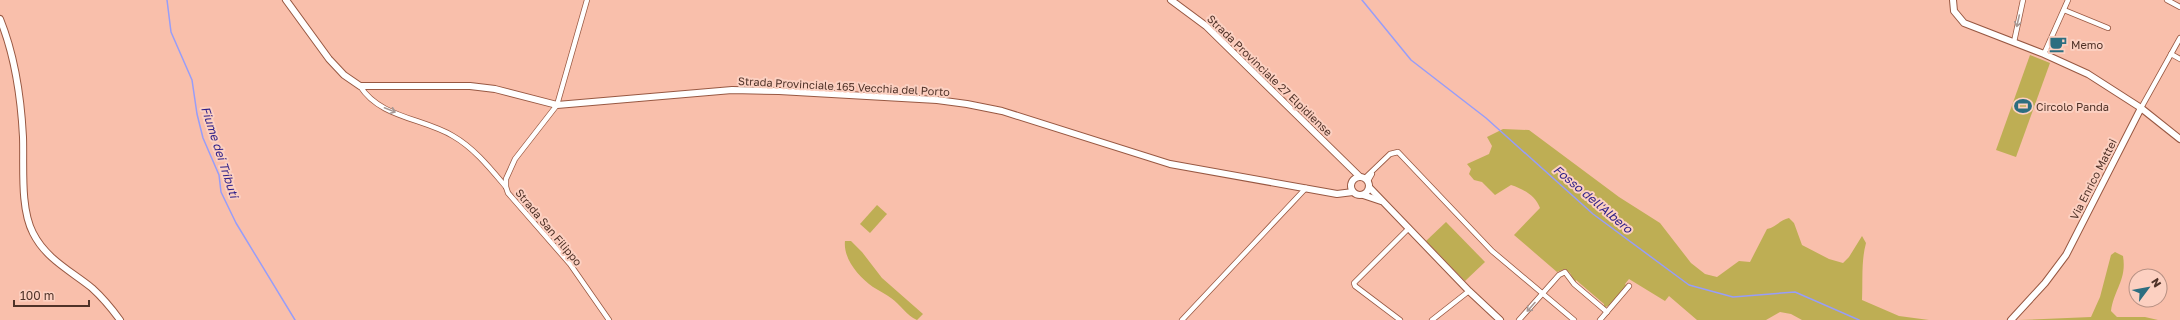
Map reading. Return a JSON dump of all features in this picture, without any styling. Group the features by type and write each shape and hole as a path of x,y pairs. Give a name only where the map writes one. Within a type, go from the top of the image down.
{"street":[{"path":"286,0 330,59 344,75 360,86 366,95 377,104 445,131 460,140 480,157 506,187"},
{"path":"557,105 587,0"},
{"name":"Strada Provinciale 27 Elpidiense","path":"1171,0 1206,26 1365,180 1408,228 1500,320"},
{"path":"2014,42 2023,0"},
{"path":"2044,54 2068,0"},
{"path":"2167,0 2180,7"},
{"path":"1953,3 1956,15 1964,23 2044,54 2088,74 2141,108 2180,140"},
{"path":"2064,10 2108,28"},
{"path":"0,19 11,51 20,106 25,190 28,217 32,232 51,258 92,288 108,303 120,320"},
{"name":"Via Enrico Mattei","path":"2011,320 2045,283 2066,255 2141,108 2180,38"},
{"path":"2171,54 2180,59"},
{"name":"Strada Provinciale 165 Vecchia del Porto","path":"360,86 470,86 495,89 557,105 732,90 779,91 937,100 967,104 1002,112 1170,164 1337,194 1353,192"},
{"name":"Strada San Filippo","path":"557,105 515,160 506,178 506,187 508,193 570,264 609,320"},
{"path":"1337,194 1343,192 1352,182 1365,180 1390,154 1398,152 1492,250 1574,320"},
{"path":"1352,169 1353,192"},
{"path":"1363,195 1365,180"},
{"path":"1182,320 1306,188"},
{"name":"Strada Provinciale 27 Elpidiense","path":"1353,192 1378,199 1384,203"},
{"path":"1400,320 1355,286 1354,283 1408,228"},
{"path":"1519,320 1559,275 1565,272 1574,284 1607,312"},
{"path":"1600,320 1629,286"},
{"path":"1432,320 1470,291"}],"shaded area":[{"name":"Circolo Panda","path":"2030,55 2050,63 2016,157 1996,150"},
{"path":"1503,129 1529,130 1619,197 1660,223 1691,263 1705,274 1717,277 1739,261 1750,262 1767,229 1789,218 1794,223 1802,245 1829,259 1843,263 1849,257 1862,236 1866,243 1863,264 1862,300 1899,316 1929,320 1802,320 1791,314 1780,312 1766,320 1697,320 1669,296 1665,301 1629,279 1625,284 1627,286 1611,304 1604,308 1604,304 1576,280 1575,283 1570,273 1565,269 1557,272 1514,235 1540,208 1532,196 1520,188 1511,185 1495,195 1482,182 1474,180 1469,174 1471,169 1467,164 1489,154 1492,146 1487,137"},
{"path":"877,205 887,214 870,233 860,224"},
{"path":"1446,222 1485,262 1465,281 1426,241"},
{"path":"845,241 851,241 862,252 882,278 923,314 917,320 891,298 873,287 857,273 849,261 845,248"},
{"path":"2115,252 2123,256 2124,264 2122,278 2111,311 2117,317 2145,317 2158,320 2019,320 2091,317 2100,297 2111,255"}],"waterway":[{"name":"Fiume dei Tributi","path":"167,0 171,32 192,80 197,114 203,138 219,175 221,192 236,223 295,320"},
{"name":"Fosso dell'Albero","path":"1362,0 1411,60 1486,118 1593,214 1689,285 1733,297 1795,292 1859,320"}],"place":[{"name":"Memo","path":"2058,44"},
{"name":"Circolo Panda","path":"2023,106"}]}
